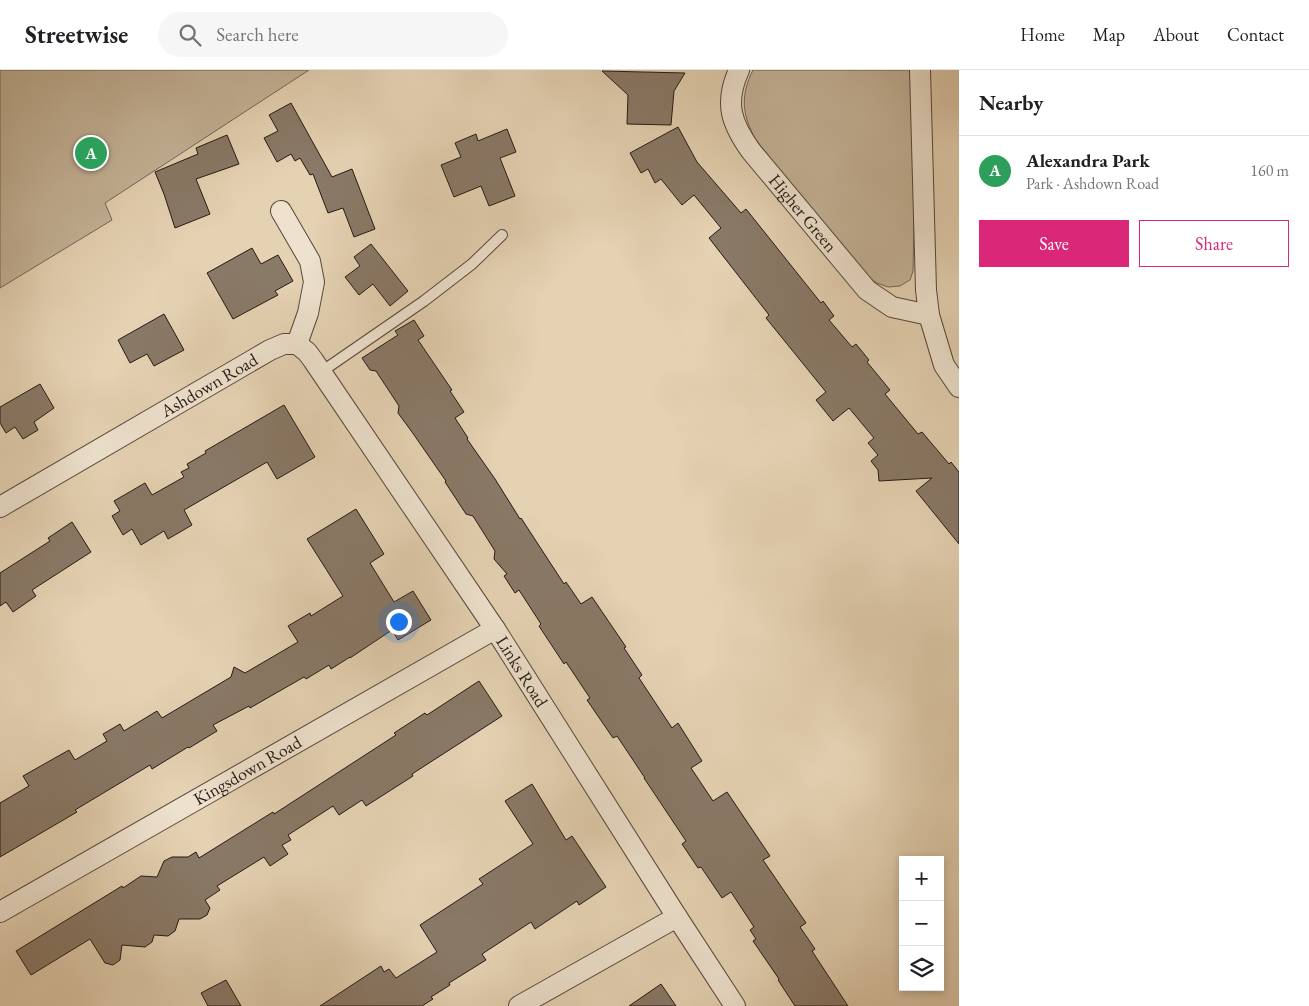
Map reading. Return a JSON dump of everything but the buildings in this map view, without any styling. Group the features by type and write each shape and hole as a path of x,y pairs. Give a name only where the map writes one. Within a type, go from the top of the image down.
{"street":[{"name":"Higher Green","path":"739,70 734,80 730,99 732,116 739,134 751,151 867,290 892,307 929,315"},
{"path":"920,70 926,290 929,315 944,365 959,387"},
{"path":"281,212 310,261 314,282 308,313 297,344"},
{"name":"Ashdown Road","path":"0,506 270,350 284,344 297,344"},
{"name":"Links Road","path":"297,344 307,352 321,372 495,629 735,1006"},
{"name":"Kingsdown Road","path":"0,912 495,629"},
{"path":"519,1006 677,917"}],"lane":[{"path":"321,372 424,301 472,264 502,235"}],"shaded area":[{"path":"0,70 309,70 105,203 112,220 0,288"},
{"path":"753,70 912,70 914,223 913,271 910,280 900,286 888,287 877,283 865,275 756,140 745,114 744,105 746,88"}],"place":[{"name":"Alexandra Park","path":"91,153"}]}
